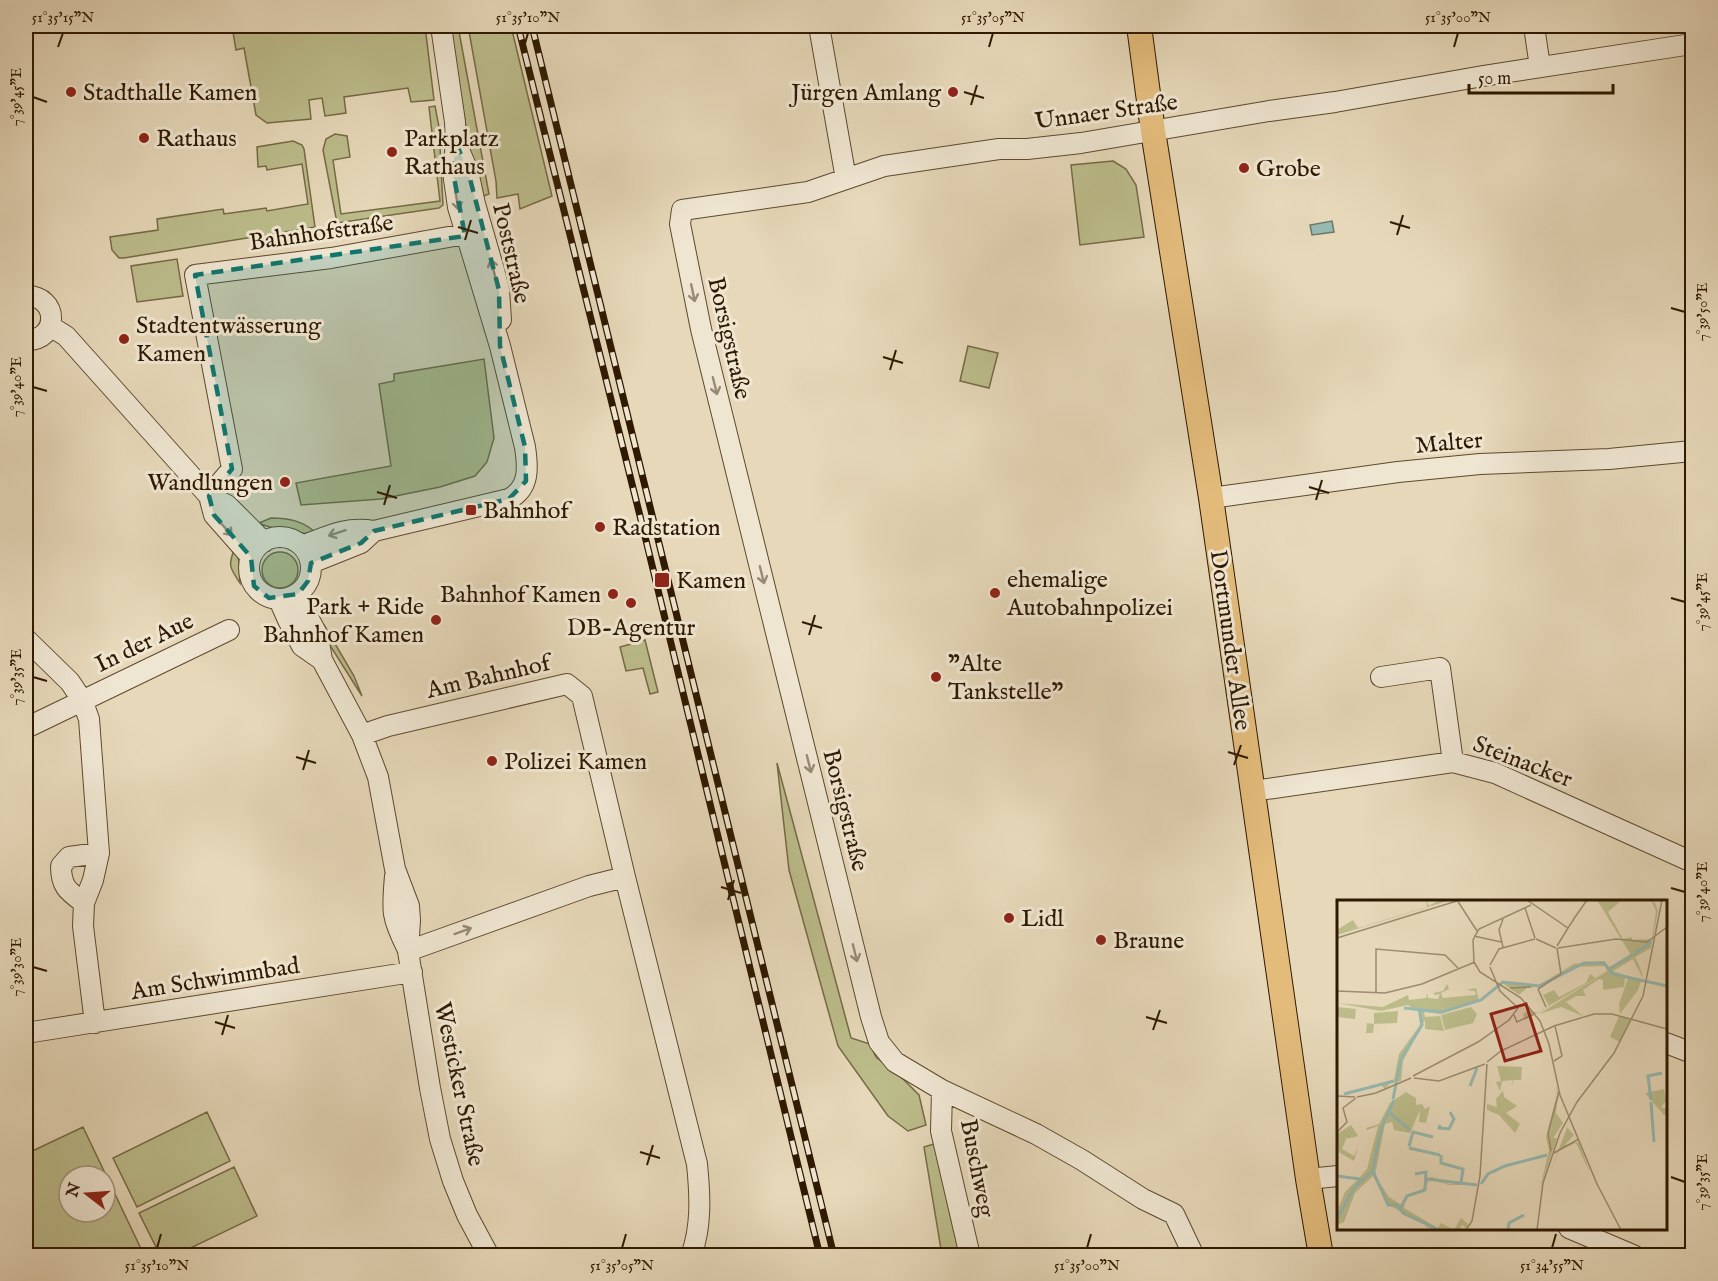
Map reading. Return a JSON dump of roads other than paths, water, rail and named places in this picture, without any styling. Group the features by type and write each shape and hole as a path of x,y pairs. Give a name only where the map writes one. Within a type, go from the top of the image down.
{"main road":[{"name":"Dortmunder Allee","path":"1139,26 1153,131 1211,498 1308,1179 1321,1256"}],"street":[{"name":"Poststraße","path":"306,555 347,530 357,528 374,531 481,507 509,499 519,492 526,482 526,454 474,233 458,207 453,172 456,143 441,26"},
{"path":"819,26 846,179"},
{"path":"1534,26 1540,67"},
{"name":"Unnaer Straße","path":"682,210 808,192 884,166 999,149 1027,149 1081,143 1692,44"},
{"name":"Borsigstraße","path":"682,210 680,224 701,329 879,1042 895,1062 942,1090 1036,1134 1143,1199 1174,1214 1194,1256"},
{"name":"Bahnhofstraße","path":"209,496 232,469 195,275 331,258 474,233"},
{"path":"26,296 38,298 44,302 51,315 50,326 43,336 26,340"},
{"path":"50,326 66,336 209,496 227,505 264,542"},
{"name":"Malter","path":"1211,498 1398,472 1480,464 1609,459 1692,451"},
{"path":"209,496 214,516 251,557"},
{"path":"283,537 294,540 306,555 308,582 298,594 279,600 269,598 254,586 250,577 251,557 255,548 264,542 283,537"},
{"name":"Westicker Straße","path":"298,594 318,636 322,660 362,735 382,793 395,869 409,906 408,951 440,1139 453,1181 481,1253"},
{"name":"Westicker Straße","path":"279,600 302,646 322,660"},
{"name":"In der Aue","path":"26,728 229,630"},
{"name":"In der Aue","path":"26,639 70,682 82,700 89,719 99,853 93,880 84,903 83,926 95,1023"},
{"path":"1381,677 1440,668 1453,762"},
{"name":"Am Bahnhof","path":"362,735 388,726 567,684 582,696 697,1164 700,1195 699,1223 691,1256"},
{"name":"Steinacker","path":"1253,791 1453,762 1495,773 1692,862"},
{"path":"84,903 67,891 61,878 61,866 69,857 99,853"},
{"path":"408,951 589,886 625,877"},
{"name":"Am Schwimmbad","path":"26,1032 412,972"},
{"path":"1667,1043 1692,1053"},
{"name":"Buschweg","path":"942,1090 942,1131 970,1256"},
{"path":"1308,1179 1337,1176"},
{"path":"1574,1230 1635,1256"}],"water":[{"path":"1332,221 1334,232 1312,235 1310,225"}],"railway":[{"path":"518,26 820,1256"},
{"path":"532,26 834,1256"}],"place":[{"name":"Stadthalle Kamen","path":"71,92"},
{"name":"Jürgen Amlang","path":"953,92"},
{"name":"Rathaus","path":"144,138"},
{"name":"Parkplatz Rathaus","path":"392,152"},
{"name":"Grobe","path":"1244,168"},
{"name":"Stadtentwässerung Kamen","path":"124,339"},
{"name":"Wandlungen","path":"285,482"},
{"name":"Bahnhof","path":"471,510"},
{"name":"Radstation","path":"600,527"},
{"name":"Kamen","path":"662,580"},
{"name":"ehemalige Autobahnpolizei","path":"995,593"},
{"name":"Bahnhof Kamen","path":"613,594"},
{"name":"DB-Agentur","path":"631,603"},
{"name":"Park + Ride Bahnhof Kamen","path":"436,620"},
{"name":"\"Alte Tankstelle\"","path":"936,677"},
{"name":"Polizei Kamen","path":"492,761"},
{"name":"Lidl","path":"1009,918"},
{"name":"Braune","path":"1101,940"}]}
